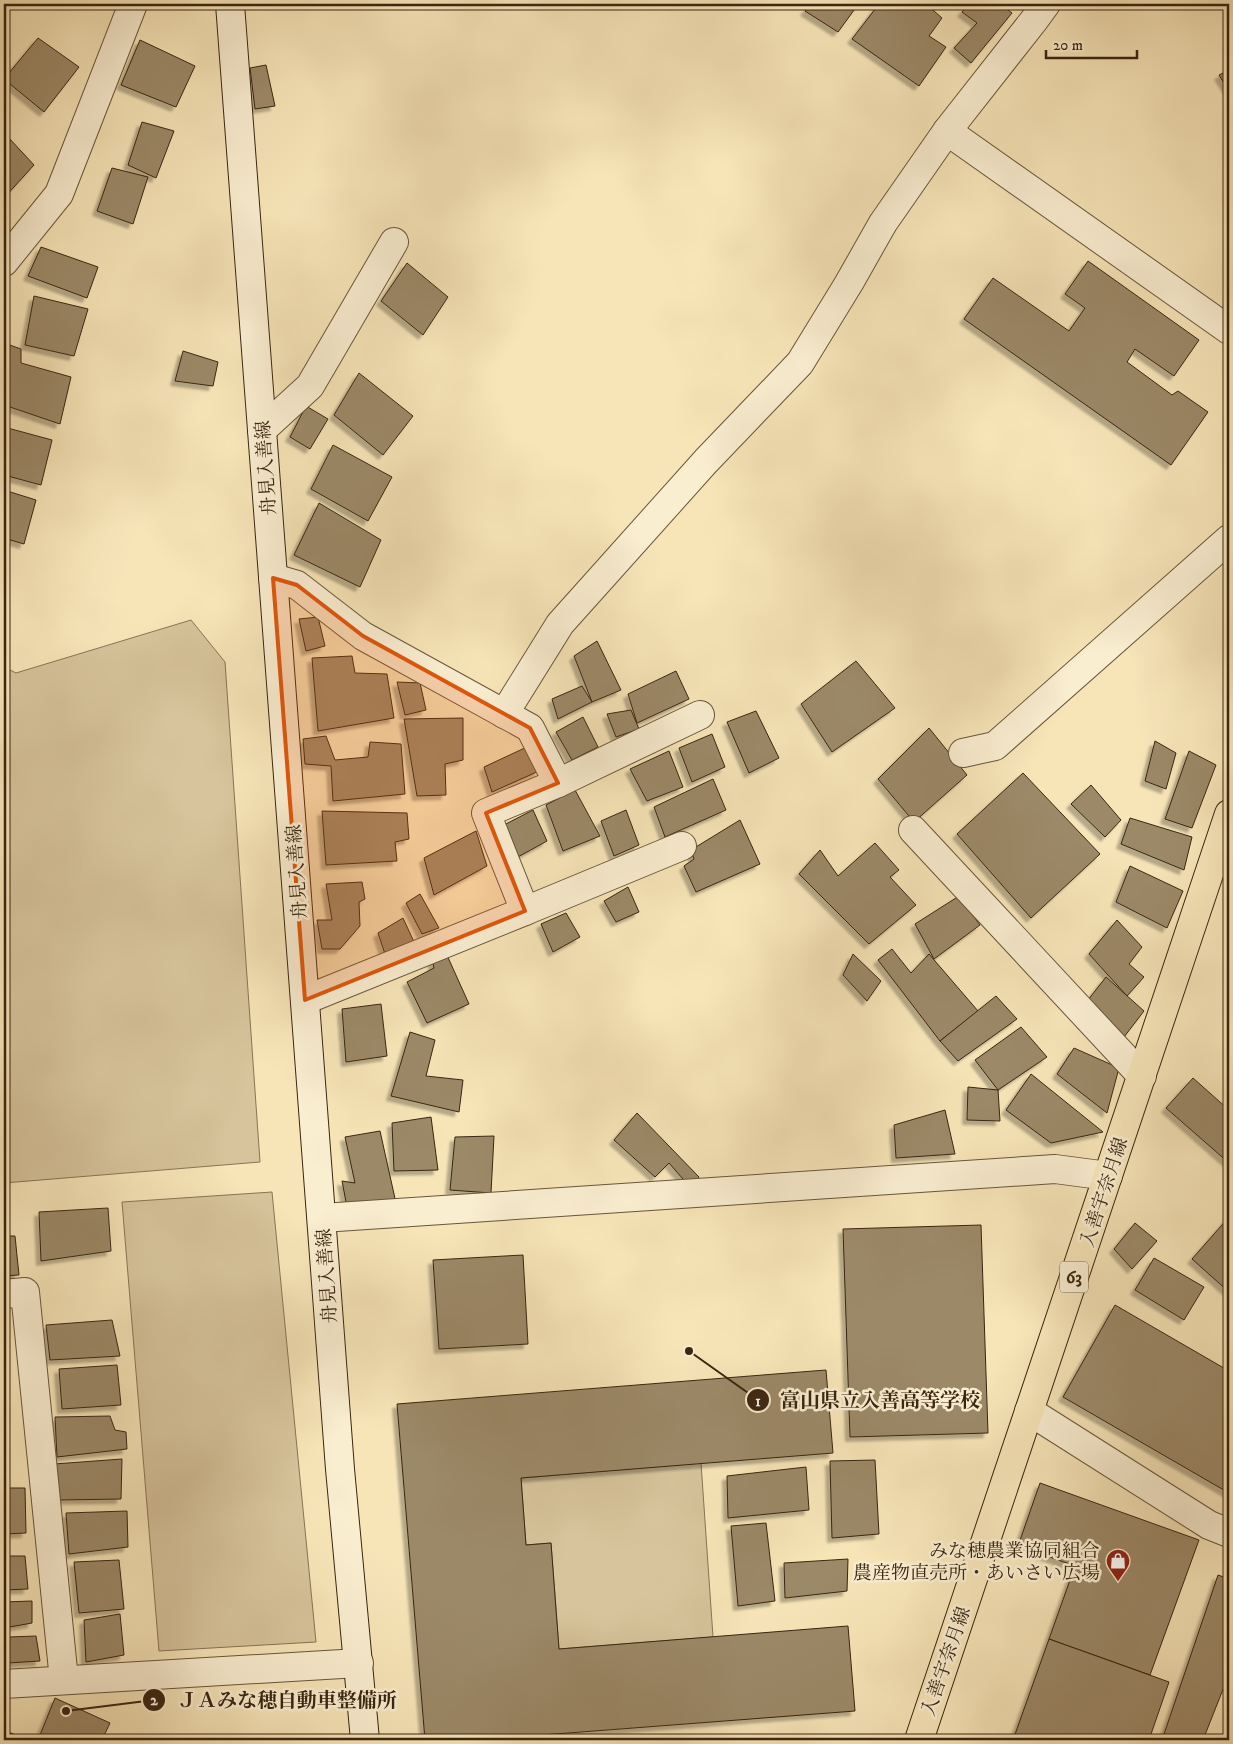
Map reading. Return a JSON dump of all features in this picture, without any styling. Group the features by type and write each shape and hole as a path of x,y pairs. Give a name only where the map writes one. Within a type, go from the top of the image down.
{"main road":[{"name":"入善宇奈月線","path":"918,1740 1229,814"}],"street":[{"path":"4,262 59,194 133,4"},
{"name":"舟見入善線","path":"230,4 340,1469 365,1740"},
{"path":"504,714 560,624 706,461 800,363 883,223 947,131 1046,4"},
{"path":"947,131 1229,330"},
{"path":"262,430 310,386 394,242"},
{"path":"963,753 996,746 1229,539"},
{"path":"273,578 297,585 363,636 530,728 558,783"},
{"path":"525,911 486,813 558,783 700,715"},
{"path":"913,830 1142,1076"},
{"path":"305,1000 682,846"},
{"path":"322,1218 1055,1169 1108,1176"},
{"path":"4,1294 25,1292 64,1680"},
{"path":"1029,1411 1209,1524 1229,1532"},
{"path":"4,1684 359,1662"}],"highlighted area":[{"path":"273,578 297,585 363,636 530,728 558,783 486,813 525,911 305,1000"}],"shaded area":[{"path":"191,620 225,662 260,1162 4,1183 4,667 16,673"},
{"path":"272,1192 316,1642 159,1651 122,1202"},
{"path":"701,1463 713,1637 559,1649 551,1543 526,1545 521,1478"}],"building":[{"path":"811,4 854,4 857,6 838,32 805,11"},
{"path":"879,4 926,4 942,18 929,36 946,47 919,86 852,39"},
{"path":"969,4 1000,4 1012,13 971,63 954,48 977,23 962,12"},
{"path":"38,38 79,67 44,112 4,79"},
{"path":"140,40 195,66 176,107 121,85"},
{"path":"266,65 275,106 255,109 250,68"},
{"path":"1229,70 1229,91 1219,75"},
{"path":"142,122 174,131 156,178 128,165"},
{"path":"8,137 34,165 4,198 4,141"},
{"path":"112,168 148,177 133,224 97,211"},
{"path":"41,247 98,267 87,298 28,276"},
{"path":"1088,261 1199,340 1174,376 1135,349 1127,362 1172,395 1178,391 1208,412 1171,465 964,319 993,278 1069,331 1085,308 1065,294"},
{"path":"407,263 448,297 423,335 381,301"},
{"path":"34,296 88,309 74,356 25,345"},
{"path":"4,343 21,349 21,363 71,377 60,424 4,405 4,385 8,370 4,367"},
{"path":"183,351 218,362 213,386 175,381"},
{"path":"359,373 413,416 383,455 334,415"},
{"path":"306,406 328,419 310,449 290,437"},
{"path":"4,427 52,440 41,485 4,475"},
{"path":"333,445 392,477 368,521 311,489"},
{"path":"4,490 36,500 24,544 4,538"},
{"path":"319,503 381,540 360,587 294,555"},
{"path":"318,617 325,646 306,651 299,619"},
{"path":"597,641 621,690 592,702 574,656"},
{"path":"352,656 355,673 387,674 394,718 318,731 312,658"},
{"path":"856,661 895,708 832,752 801,704"},
{"path":"676,671 689,699 637,723 628,694"},
{"path":"397,682 420,683 426,710 405,715"},
{"path":"582,686 592,702 558,719 552,699"},
{"path":"631,710 639,729 616,737 607,714"},
{"path":"756,711 779,758 749,773 727,722"},
{"path":"583,717 598,747 572,760 556,732"},
{"path":"463,718 463,760 445,764 446,795 417,796 404,719"},
{"path":"929,728 967,775 914,822 878,779"},
{"path":"712,734 725,767 692,782 679,748"},
{"path":"326,736 335,760 368,757 370,742 401,744 405,794 333,801 331,766 305,764 303,739"},
{"path":"1155,741 1176,753 1166,789 1145,781"},
{"path":"529,746 539,771 492,792 484,767"},
{"path":"669,751 683,787 647,801 630,769"},
{"path":"1189,751 1216,765 1192,828 1165,819"},
{"path":"1023,773 1100,854 1031,918 957,834"},
{"path":"713,779 726,810 665,837 654,807"},
{"path":"1091,785 1121,820 1105,837 1071,804"},
{"path":"575,790 600,836 563,851 546,805"},
{"path":"533,810 547,841 516,858 502,826"},
{"path":"626,810 639,845 614,856 601,821"},
{"path":"322,811 407,813 409,839 395,842 397,861 326,865"},
{"path":"1130,818 1192,837 1184,870 1121,844"},
{"path":"740,820 760,864 696,892 684,866 694,859 691,850"},
{"path":"476,831 487,866 434,895 424,858"},
{"path":"875,843 899,870 890,877 916,905 869,944 799,874 820,850 838,876"},
{"path":"1130,866 1183,891 1167,928 1116,902"},
{"path":"362,882 365,899 359,902 360,926 340,949 322,949 317,920 332,920 326,884"},
{"path":"628,887 639,912 616,922 604,901"},
{"path":"420,894 439,928 422,934 406,903"},
{"path":"959,896 980,925 934,959 915,924"},
{"path":"566,913 580,937 553,952 541,924"},
{"path":"403,918 415,944 386,957 378,933"},
{"path":"1117,920 1142,947 1129,964 1144,977 1127,996 1089,954"},
{"path":"892,949 911,973 929,954 978,1011 940,1041 878,960"},
{"path":"446,953 469,1004 427,1023 407,982 434,968 432,959"},
{"path":"853,954 881,981 867,1001 843,975"},
{"path":"1106,977 1144,1011 1124,1037 1088,1000"},
{"path":"996,996 1017,1019 958,1061 940,1041"},
{"path":"381,1004 387,1056 346,1062 342,1009"},
{"path":"1021,1027 1047,1057 998,1090 975,1060"},
{"path":"410,1032 435,1040 426,1076 463,1080 459,1112 391,1096"},
{"path":"1074,1048 1119,1068 1107,1113 1057,1074"},
{"path":"1031,1074 1103,1132 1051,1143 1006,1110"},
{"path":"1193,1078 1229,1110 1229,1163 1166,1108"},
{"path":"968,1087 998,1090 1000,1121 967,1120"},
{"path":"945,1110 955,1154 896,1158 894,1125"},
{"path":"637,1113 699,1177 690,1187 669,1163 655,1177 614,1140"},
{"path":"431,1117 438,1170 394,1171 392,1123"},
{"path":"380,1131 396,1203 347,1207 342,1181 355,1183 345,1137"},
{"path":"494,1136 491,1193 450,1190 455,1137"},
{"path":"108,1208 111,1251 41,1261 39,1212"},
{"path":"1229,1217 1229,1292 1192,1259"},
{"path":"1135,1223 1157,1241 1132,1269 1114,1249"},
{"path":"981,1225 988,1433 850,1437 843,1229"},
{"path":"4,1236 15,1236 19,1275 4,1276"},
{"path":"523,1255 528,1344 439,1349 433,1260"},
{"path":"1154,1258 1204,1287 1184,1320 1135,1290"},
{"path":"1115,1305 1229,1371 1229,1493 1063,1397"},
{"path":"112,1320 120,1356 50,1360 46,1325"},
{"path":"117,1365 121,1405 62,1409 59,1369"},
{"path":"826,1370 833,1453 521,1478 526,1545 551,1543 559,1649 848,1626 855,1711 477,1740 425,1740 397,1404"},
{"path":"110,1416 115,1430 126,1432 127,1449 57,1457 55,1417"},
{"path":"122,1459 121,1499 59,1500 54,1464"},
{"path":"875,1460 879,1534 832,1538 830,1461"},
{"path":"806,1467 809,1510 728,1518 727,1476"},
{"path":"1040,1483 1199,1540 1150,1675 1049,1639 1075,1566 1018,1546"},
{"path":"4,1488 25,1488 26,1533 4,1534"},
{"path":"127,1511 128,1547 69,1554 66,1513"},
{"path":"766,1523 775,1601 738,1606 731,1526"},
{"path":"4,1556 25,1556 28,1589 4,1590"},
{"path":"848,1559 847,1591 785,1598 784,1563"},
{"path":"119,1560 124,1609 79,1613 74,1562"},
{"path":"1218,1575 1229,1579 1229,1674 1203,1740 1162,1740"},
{"path":"32,1601 32,1623 4,1628 4,1602"},
{"path":"120,1614 124,1655 86,1662 84,1620"},
{"path":"36,1636 40,1661 8,1663 9,1637"},
{"path":"1049,1639 1169,1682 1149,1740 1013,1740"},
{"path":"55,1698 110,1723 102,1740 38,1740"},
{"path":"4,1730 27,1740 4,1740"}],"place":[{"name":"富山県立入善高等学校","path":"689,1351"},
{"name":"みな穂農業協同組合 農産物直売所・あいさい広場","path":"1118,1582"},
{"name":"ＪＡみな穂自動車整備所","path":"66,1711"}]}
